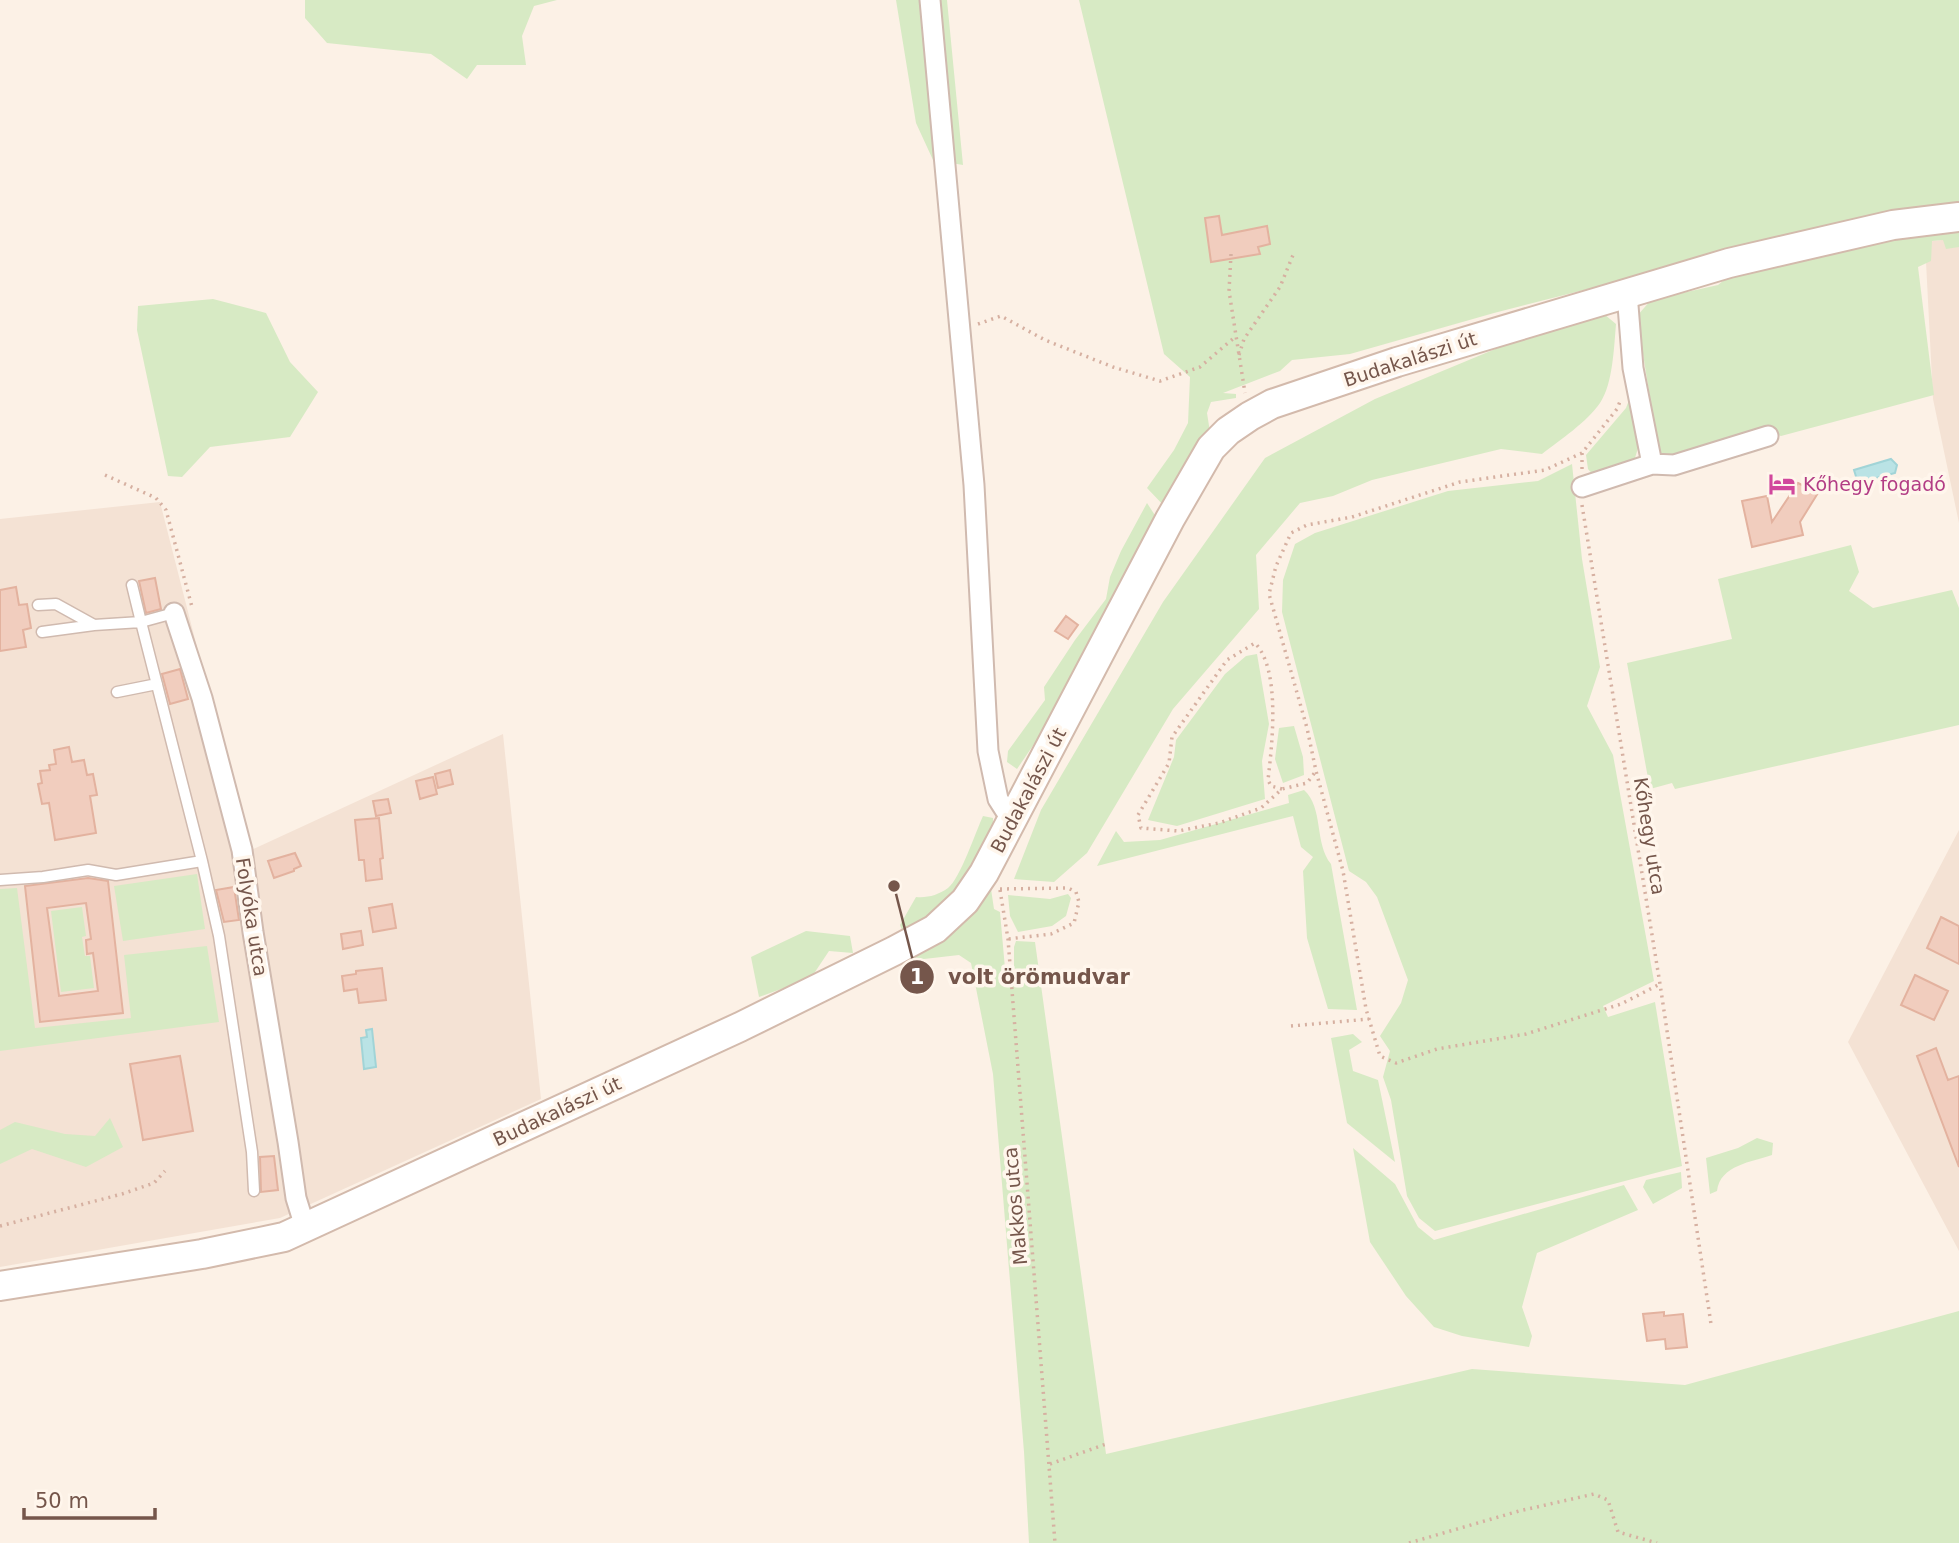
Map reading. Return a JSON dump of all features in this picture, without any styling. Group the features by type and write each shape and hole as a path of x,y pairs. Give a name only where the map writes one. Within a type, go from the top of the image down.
{"main road":[{"name":"Budakalászi út","path":"0,1286 202,1254 284,1237 728,1032 935,929 992,881 1014,818 1170,519 1212,448 1228,431 1250,416 1272,404 1397,362 1728,263 1893,225 1959,217"}],"street":[{"path":"930,0 974,485 988,751 999,799 1005,810 1014,818"},
{"path":"1627,293 1633,368 1652,464"},
{"path":"1582,487 1652,464 1674,465 1768,436"},
{"name":"Folyóka utca","path":"174,613 202,698 242,850 296,1198 305,1227"}],"lane":[{"path":"132,585 219,936 251,1152 254,1191"},
{"path":"38,605 56,604 94,625"},
{"path":"41,632 141,622 174,613"},
{"path":"117,692 157,684"},
{"path":"0,880 88,870 116,875 202,861"}],"path":[{"path":"1231,254 1229,291 1250,416"},
{"path":"1238,357 1244,339 1271,302 1293,255"},
{"path":"959,330 1001,316 1056,344 1113,367 1160,381 1200,367 1235,337"},
{"path":"1633,368 1617,409 1582,453 1545,470 1461,482 1352,517 1307,525 1291,533 1276,566 1269,594 1307,728 1343,871 1369,1019 1380,1056 1396,1063 1437,1049 1538,1030 1620,1004 1660,984"},
{"name":"Kőhegy utca","path":"1582,453 1582,505 1712,1324"},
{"path":"105,475 156,498 166,510 192,608 183,639"},
{"path":"1282,789 1271,786 1268,780 1273,731 1272,699 1263,652 1255,643 1227,660 1172,737 1169,763 1138,815 1141,828 1178,831 1219,823 1261,808 1282,789 1307,783 1316,771"},
{"path":"992,881 1068,888 1076,892 1079,902 1074,923 1051,934 1008,939"},
{"name":"Makkos utca","path":"992,881 1008,939 1055,1543"},
{"path":"1291,1026 1369,1019"},
{"path":"0,1226 122,1194 154,1183 165,1171"},
{"path":"1049,1464 1109,1443"},
{"path":"1409,1543 1519,1511 1594,1494 1608,1500 1618,1532 1657,1543"}],"shaded area":[{"path":"1959,238 1959,523 1933,399 1925,242"},
{"path":"160,502 249,851 503,734 541,1099 280,1218 0,1267 0,519"},
{"path":"1959,830 1959,1251 1848,1042"}],"green space":[{"path":"305,0 557,0 534,6 522,36 526,65 477,65 467,79 431,54 327,43 305,18"},
{"path":"896,0 947,0 963,165 933,160 916,123"},
{"path":"1079,0 1959,0 1959,247 1946,249 1943,240 1932,241 1931,261 1918,267 1934,395 1781,436 1766,431 1666,461 1659,455 1637,316 1651,300 1718,285 1729,276 1903,236 1916,236 1886,213 1494,313 1350,354 1292,360 1280,371 1223,393 1236,394 1236,398 1211,402 1207,413 1210,432 1167,509 1147,488 1174,450 1188,423 1190,377 1164,354"},
{"path":"213,299 266,313 290,362 318,392 290,437 210,447 182,477 168,476 137,330 138,306"},
{"path":"1604,314 1616,324 1608,386 1600,403 1588,417 1542,454 1501,449 1372,480 1333,496 1300,503 1256,555 1259,609 1173,709 1087,853 1054,882 1014,879 1041,810 1163,602 1265,458 1375,399 1534,333"},
{"path":"1632,392 1641,438 1635,458 1621,467 1594,476 1588,469 1586,455 1626,408"},
{"path":"1572,464 1582,559 1600,667 1587,706 1613,755 1654,981 1603,1006 1608,1017 1655,1002 1682,1166 1435,1231 1419,1218 1407,1196 1391,1100 1383,1077 1390,1051 1380,1036 1401,1003 1408,980 1377,897 1366,882 1349,871 1282,612 1283,580 1295,544 1315,533 1448,491 1538,481"},
{"path":"1147,503 1158,520 1060,706 1017,769 1007,762 1008,751 1045,700 1044,687 1106,599 1110,577 1121,551"},
{"path":"1851,545 1859,572 1849,591 1873,608 1952,590 1959,608 1959,725 1675,789 1672,783 1650,789 1627,663 1732,639 1718,579"},
{"path":"1257,654 1269,724 1262,761 1265,799 1177,826 1148,820 1174,757 1176,740 1225,674 1246,656"},
{"path":"1294,726 1303,757 1304,775 1283,783 1275,759 1279,728"},
{"path":"1304,790 1314,806 1322,846 1331,864 1357,1010 1328,1009 1307,938 1303,871 1313,857 1301,847 1293,816 1097,866 1116,831 1124,842 1160,840 1289,803 1288,795"},
{"path":"983,816 993,818 993,842 950,901 910,929 902,930 900,925 916,897 937,894 953,883"},
{"path":"197,874 205,929 123,941 114,886"},
{"path":"17,888 35,1028 131,1018 124,955 207,946 219,1022 0,1051 0,889"},
{"path":"987,888 991,889 994,909 1000,912 1006,980 1014,979 1016,941 1035,942 1106,1454 1472,1369 1685,1385 1959,1311 1959,1543 1029,1543 993,1074 971,963 959,955 924,959 905,967 901,958"},
{"path":"1068,894 1071,898 1066,916 1052,926 1018,932 1010,916 1008,895 1050,899"},
{"path":"82,907 86,936 82,937 85,956 90,956 94,988 61,992 51,911"},
{"path":"806,931 850,936 853,953 829,951 811,978 759,997 751,957"},
{"path":"1353,1034 1362,1042 1349,1050 1353,1071 1378,1080 1395,1162 1347,1123 1331,1038"},
{"path":"110,1118 123,1147 86,1167 32,1149 0,1164 0,1130 15,1122 65,1134 95,1136"},
{"path":"1757,1138 1773,1143 1772,1155 1730,1170 1719,1182 1717,1191 1710,1194 1706,1158 1738,1148"},
{"path":"1353,1148 1395,1184 1418,1227 1434,1240 1624,1185 1638,1210 1537,1253 1522,1307 1532,1336 1529,1347 1462,1336 1434,1327 1406,1296 1370,1242"},
{"path":"1681,1172 1682,1188 1653,1204 1643,1187 1646,1180"}],"water":[{"path":"1891,459 1897,465 1895,473 1858,483 1854,470"},
{"path":"372,1029 376,1067 364,1069 361,1038 367,1037 366,1030"}],"building":[{"path":"1219,216 1222,235 1267,226 1270,244 1258,247 1260,254 1211,262 1205,218"},
{"path":"1798,483 1818,493 1800,522 1803,535 1752,547 1742,501 1767,496 1772,522"},
{"path":"155,578 161,609 146,613 139,581"},
{"path":"16,587 19,605 27,604 31,628 23,630 26,647 0,651 0,590"},
{"path":"1066,616 1078,625 1068,639 1055,631"},
{"path":"180,669 188,699 170,704 162,674"},
{"path":"69,747 72,762 84,760 87,775 93,774 97,795 90,796 96,833 55,840 49,803 42,804 38,784 42,783 40,771 50,770 49,765 56,764 54,750"},
{"path":"450,770 453,784 438,788 435,774"},
{"path":"433,777 437,794 420,799 416,781"},
{"path":"388,799 391,813 376,816 373,801"},
{"path":"379,818 382,879 366,881 364,860 359,860 355,820"},
{"path":"295,853 301,866 274,878 268,861"},
{"path":"88,878 108,881 123,1013 40,1022 25,886","holes":["86,903 91,939 86,940 87,954 93,953 98,991 59,996 47,908"]},
{"path":"234,887 239,920 224,922 216,890"},
{"path":"392,904 396,928 373,932 369,908"},
{"path":"1941,917 1959,926 1959,964 1927,948"},
{"path":"361,931 363,945 343,949 341,934"},
{"path":"382,968 386,1000 359,1003 357,989 344,991 342,976 356,974 356,971"},
{"path":"1915,975 1948,991 1934,1020 1901,1005"},
{"path":"1936,1048 1948,1080 1959,1076 1959,1167 1917,1056"},
{"path":"180,1056 193,1131 143,1140 130,1064"},
{"path":"274,1156 278,1190 261,1192 260,1157"},
{"path":"1664,1312 1664,1316 1683,1314 1687,1347 1666,1349 1665,1339 1647,1341 1643,1314"}],"place":[{"name":"Kőhegy fogadó","path":"1782,484"},
{"name":"volt örömudvar","path":"894,886"}]}
